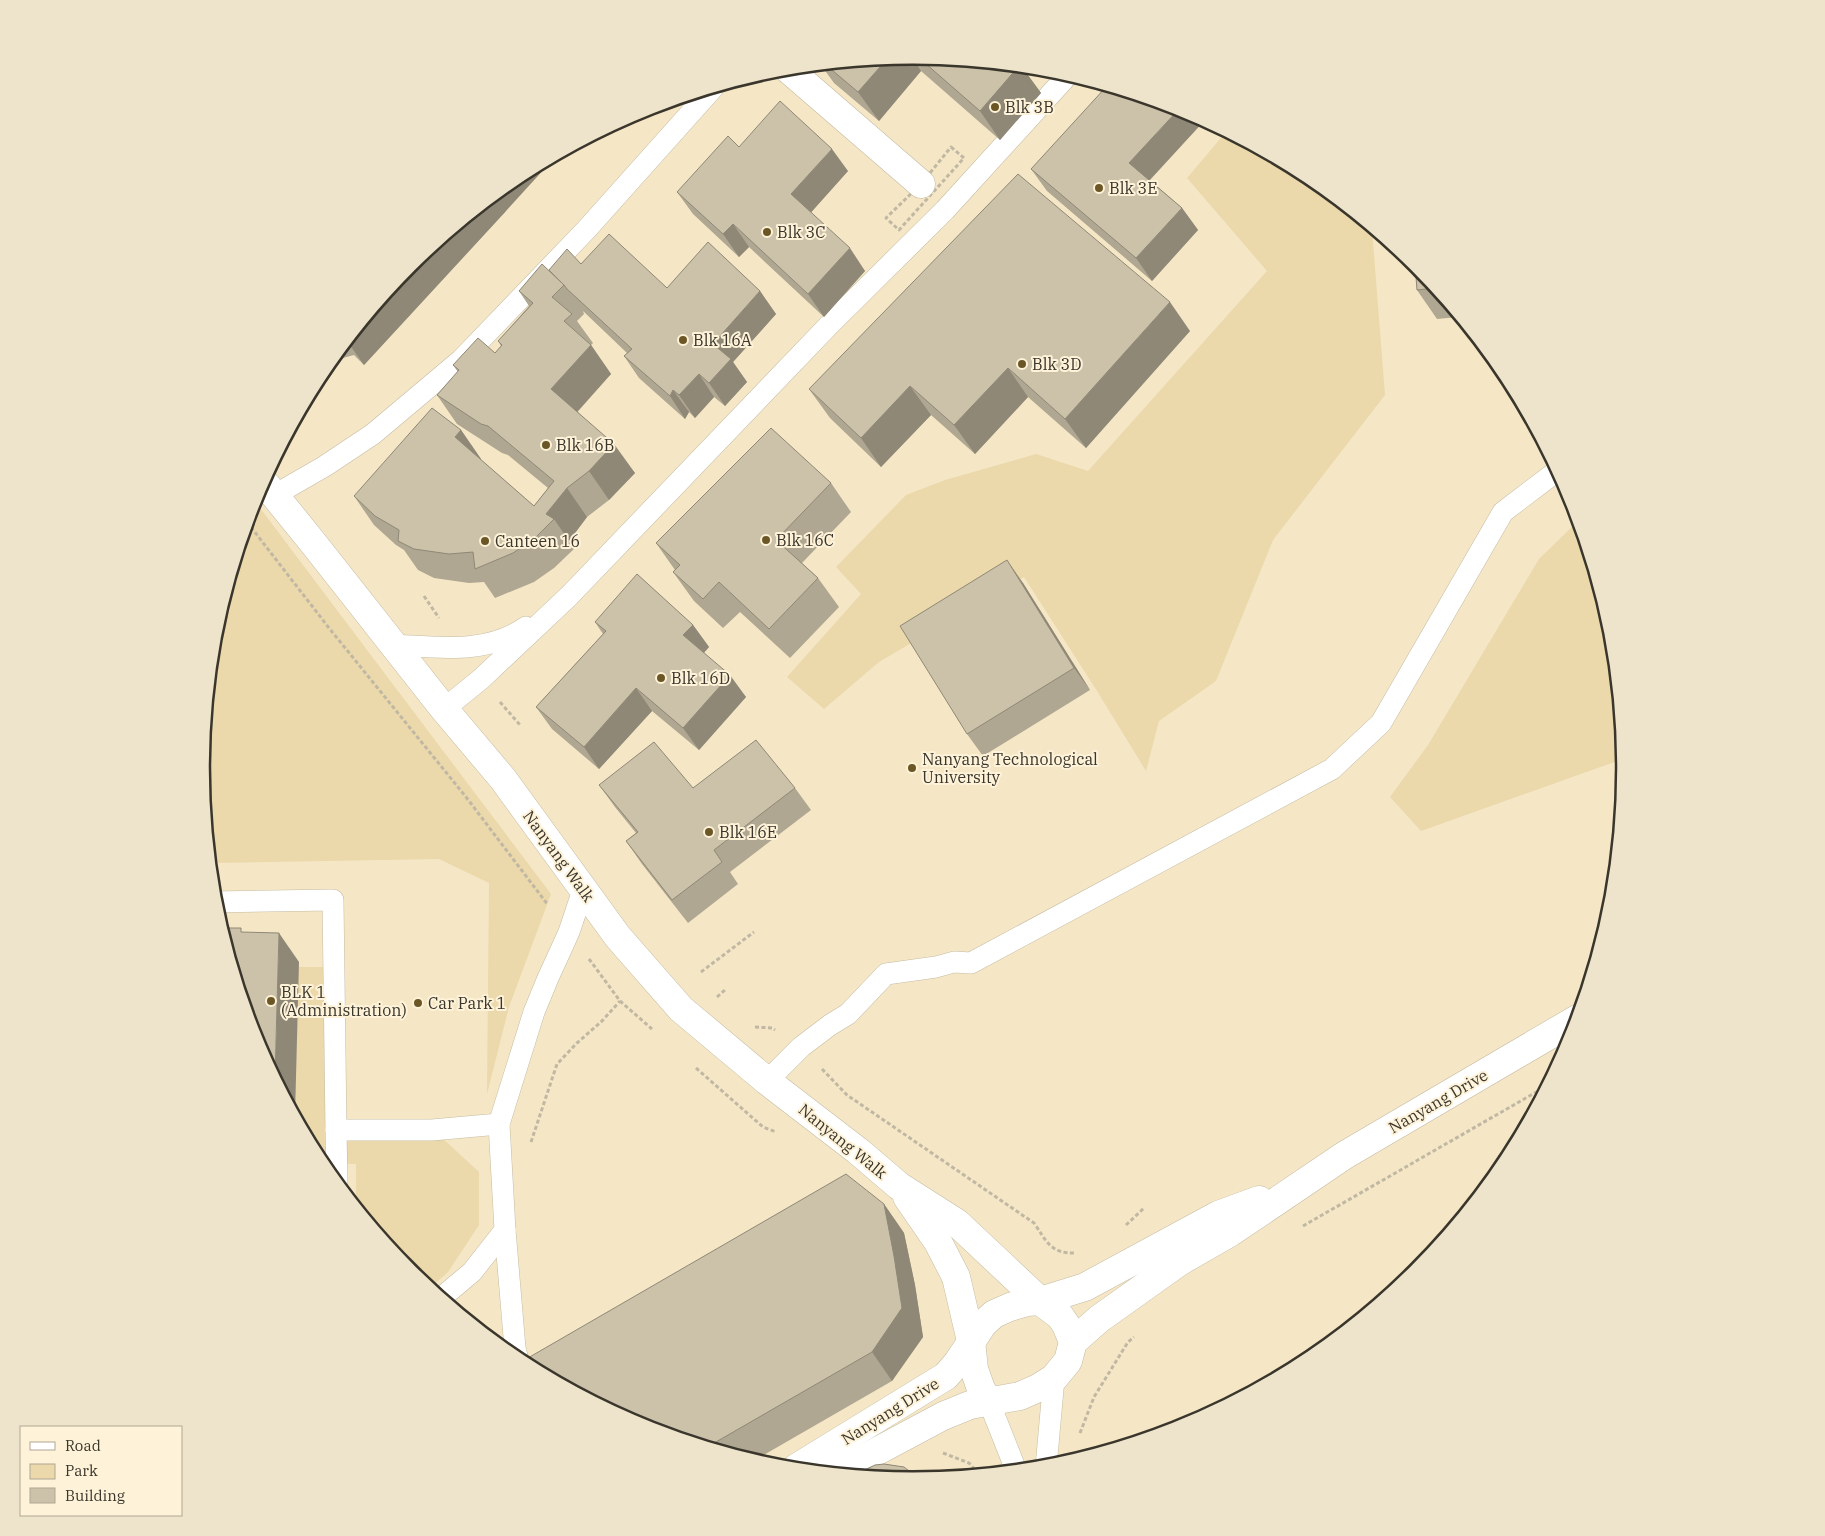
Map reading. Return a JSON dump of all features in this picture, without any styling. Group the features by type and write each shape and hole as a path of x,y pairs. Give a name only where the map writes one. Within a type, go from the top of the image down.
{"street":[{"path":"796,75 922,184"},
{"name":"Nanyang Walk","path":"268,489 314,544 392,645 503,779 618,937 681,1009 767,1081 858,1151 899,1186 957,1223 1040,1301"},
{"name":"Nanyang Drive","path":"1072,1342 1098,1319 1179,1262 1231,1232 1345,1155 1564,1031"},
{"name":"Nanyang Drive","path":"1040,1301 1085,1287 1218,1216 1300,1184"},
{"name":"Nanyang Walk","path":"899,1186 938,1242 956,1277 971,1341"},
{"path":"1040,1301 1060,1316 1066,1325 1072,1342 1068,1361 1054,1378 1029,1392 988,1402 974,1369 971,1341 982,1324 994,1314 1027,1302 1040,1301"},
{"name":"Nanyang Drive","path":"805,1462 946,1376 958,1362 971,1341"},
{"name":"Nanyang Drive","path":"847,1467 943,1416 970,1405 988,1402"}],"lane":[{"path":"444,709 481,679 569,596 832,323 945,210 1062,82"},
{"path":"268,489 324,466 374,434 461,360 586,230 705,97"},
{"path":"767,1081 801,1047 830,1024 848,1014 886,974 936,967 954,962 971,963 1332,769 1381,723 1503,512 1551,475"},
{"path":"392,645 459,648 487,645 519,632 569,596"},
{"path":"516,1349 505,1230 499,1124 534,1012 569,932 583,890"},
{"path":"223,902 333,900 337,1171"},
{"path":"336,1130 432,1130 499,1124"},
{"path":"446,1294 472,1272 505,1230"},
{"path":"1047,1458 1054,1378"},
{"path":"988,1402 1013,1463"}],"path":[{"path":"252,528 329,628 466,797 569,932"},
{"path":"701,972 754,932"},
{"path":"529,1148 557,1064 576,1043 602,1021 620,1000"},
{"path":"1298,1229 1536,1092"},
{"path":"847,1095 1034,1223 1053,1249 1064,1253 1082,1253"},
{"path":"763,1127 780,1133"},
{"path":"1125,1227 1144,1208"},
{"path":"1079,1442 1080,1433 1094,1397 1128,1342"}],"shaded area":[{"name":"Nanyang Technological University","path":"912,65 958,67 1004,71 1094,89 1138,102 1223,137 1303,183 1340,210 1376,239 1441,304 1497,377 1521,417 1543,457 1562,499 1578,542 1592,586 1609,676 1616,768 1614,814 1602,905 1592,950 1562,1037 1543,1079 1497,1159 1470,1196 1441,1232 1376,1297 1303,1353 1264,1377 1223,1399 1138,1434 1094,1447 1004,1465 912,1471 867,1469 821,1465 731,1447 687,1434 602,1399 522,1353 485,1326 449,1297 384,1232 328,1159 304,1120 282,1079 263,1037 247,994 233,950 216,860 211,814 211,722 223,631 233,586 263,499 282,457 328,377 355,340 384,304 449,239 522,183 561,159 602,137 687,102 731,89 821,71"}],"green space":[{"path":"1222,137 1303,183 1373,236 1385,395 1273,540 1216,681 1159,721 1146,771 1024,577 879,662 824,709 787,677 861,594 836,567 906,495 945,480 1036,454 1088,471 1267,271 1187,178"},
{"path":"260,508 551,894 509,1007 487,1094 489,883 439,859 216,863 211,814 210,768 211,722 216,676 233,586"},
{"path":"1572,527 1592,586 1602,631 1614,722 1616,762 1421,831 1390,797 1428,745 1539,559"},
{"path":"294,967 333,967 335,1136 441,1137 479,1172 479,1225 448,1272 435,1284 384,1232 356,1197 356,1164 331,1163 295,1103"}],"building":[{"path":"880,66 858,92 832,70"},
{"path":"928,66 1013,73 980,111"},
{"name":"Blk 3E","path":"1102,91 1138,102 1173,116 1129,163 1182,208 1136,258 1031,169"},
{"name":"Blk 3C","path":"780,101 832,149 791,194 850,248 808,294 733,224 723,234 677,192 728,136 739,147"},
{"name":"Blk 3D","path":"1018,174 1170,302 1065,419 1008,368 954,425 910,386 861,438 809,389"},
{"name":"Blk 16A","path":"609,234 667,288 708,242 760,291 713,344 731,359 709,383 699,374 679,395 673,390 670,396 624,356 632,349 549,270 567,249 581,264"},
{"name":"Blk 16B","path":"542,264 564,285 552,297 572,314 564,321 591,345 551,389 614,444 589,471 567,488 546,514 554,519 534,539 513,553 475,569 473,552 449,554 414,549 398,541 399,530 375,516 354,496 432,408 461,430 455,437 534,506 554,481 488,426 481,424 437,395 459,370 453,365 478,338 495,353 502,345 498,341 533,303 519,291"},
{"path":"1416,277 1427,289 1417,290"},
{"name":"Blk 16C","path":"771,428 831,483 776,540 818,578 769,629 719,582 703,599 673,572 680,565 656,543"},
{"path":"1007,560 1074,668 967,734 900,626"},
{"name":"Blk 16D","path":"637,574 693,625 683,635 730,675 683,728 636,688 584,747 536,707 606,631 595,622"},
{"name":"Blk 16E","path":"756,740 795,788 714,850 722,862 672,900 626,841 638,832 599,785 654,742 693,788"},
{"path":"228,928 241,928 241,932 279,933 275,1064 247,994"},
{"path":"846,1174 884,1204 902,1308 872,1352 715,1442 687,1434 602,1399 529,1357"},
{"path":"884,1464 904,1467 909,1471 867,1469 875,1465"}],"place":[{"name":"Blk 3B","path":"995,107"},
{"name":"Blk 3E","path":"1099,188"},
{"name":"Blk 3C","path":"767,232"},
{"name":"Blk 16A","path":"683,340"},
{"name":"Blk 3D","path":"1022,364"},
{"name":"Blk 16B","path":"546,445"},
{"name":"Blk 16C","path":"766,540"},
{"name":"Canteen 16","path":"485,541"},
{"name":"Blk 16D","path":"661,678"},
{"name":"Nanyang Technological University","path":"912,768"},
{"name":"Blk 16E","path":"709,832"},
{"name":"BLK 1 (Administration)","path":"271,1001"},
{"name":"Car Park 1","path":"418,1003"}]}
